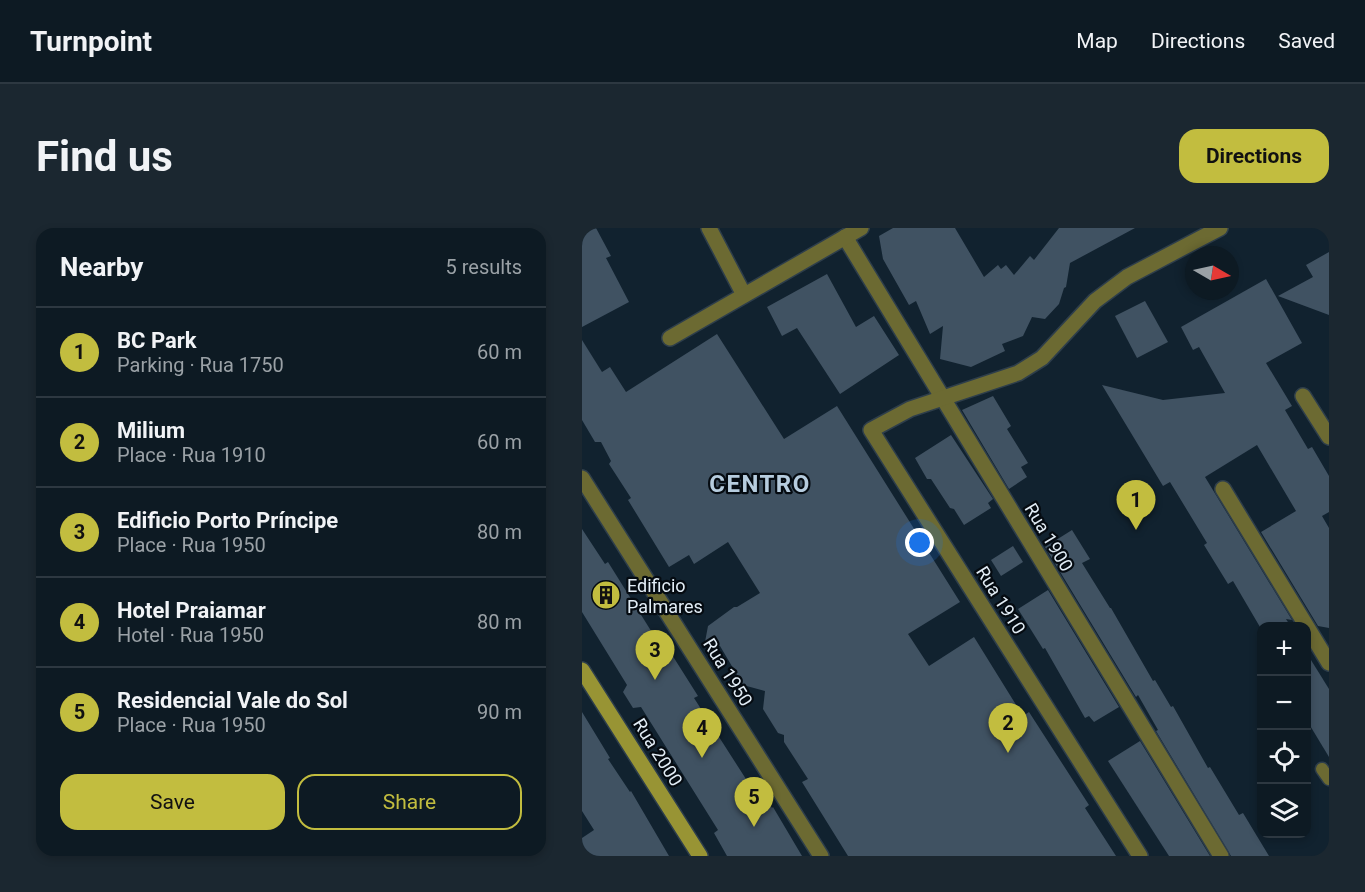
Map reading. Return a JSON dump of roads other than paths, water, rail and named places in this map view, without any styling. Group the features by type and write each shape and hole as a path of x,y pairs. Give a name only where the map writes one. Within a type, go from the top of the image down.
{"main road":[{"name":"Rua 2000","path":"582,670 700,856"}],"street":[{"path":"710,228 744,295"},
{"path":"670,338 861,228"},
{"path":"941,398 1018,373 1042,358 1095,301 1127,277 1220,228"},
{"name":"Rua 1900","path":"845,237 1221,856"},
{"path":"1303,396 1329,437"},
{"name":"Rua 1910","path":"941,398 910,409 871,430 1140,856"},
{"name":"Rua 1950","path":"582,477 822,856"},
{"path":"1222,489 1329,663"}],"place":[{"name":"BC Park","path":"1136,530"},
{"name":"Edificio Palmares","path":"606,595"},
{"name":"Edificio Porto Príncipe","path":"655,680"},
{"name":"Milium","path":"1008,753"},
{"name":"Hotel Praiamar","path":"702,758"},
{"name":"Residencial Vale do Sol","path":"754,827"}],"district":[{"name":"CENTRO","path":"760,484"}]}
